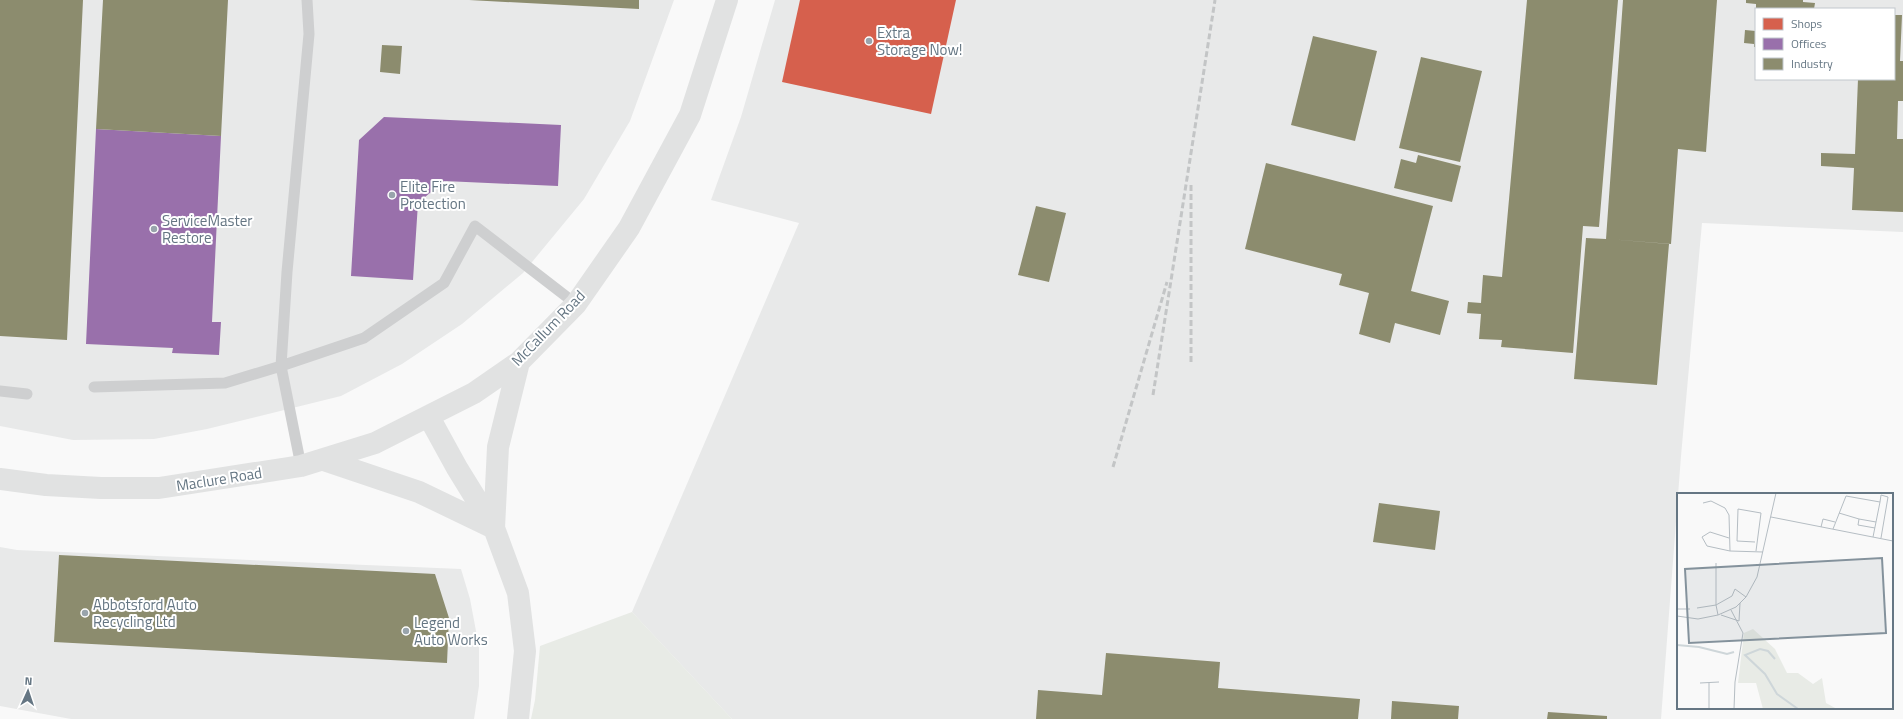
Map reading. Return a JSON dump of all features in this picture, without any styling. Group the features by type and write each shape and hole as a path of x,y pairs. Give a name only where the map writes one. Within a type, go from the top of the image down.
{"main road":[{"name":"McCallum Road","path":"429,417 474,393 519,362 576,304 629,228 690,115 727,0"},
{"path":"494,528 498,447 519,362"},
{"path":"429,417 457,468 494,528 518,593 525,651 518,719"},
{"name":"Maclure Road","path":"0,479 46,485 102,488 159,488 301,466 324,460 375,443 429,417"},
{"path":"324,460 419,492 494,528"}],"lane":[{"path":"301,466 281,366 287,272 309,34 307,0"},
{"path":"94,387 225,383 364,338 444,283 475,226 576,304"},
{"path":"0,391 27,394"}],"shaded area":[{"path":"0,0 674,0 630,121 584,199 523,273 462,324 402,364 341,396 207,429 154,439 73,440 0,426"},
{"path":"775,0 1903,0 1903,232 1702,223 1677,493 1661,719 732,719 632,612 799,223 711,200 741,117"},
{"path":"0,547 17,550 461,569 470,599 479,647 479,686 474,719 71,719 0,706"},
{"path":"632,612 732,719 531,719 535,700 540,646"}],"building: Shops":[{"name":"Extra Storage Now!","path":"800,0 956,0 931,114 782,82"}],"building: Offices":[{"name":"Elite Fire Protection","path":"384,117 561,125 558,186 444,181 418,203 413,280 351,276 359,140"},
{"name":"ServiceMaster Restore","path":"96,129 221,136 212,322 221,322 219,355 172,353 173,348 86,344"}],"building: Industry":[{"path":"0,0 83,0 67,340 0,336"},
{"path":"103,0 228,0 221,136 96,129"},
{"path":"469,0 639,0 639,9"},
{"path":"1527,0 1618,0 1599,227 1583,226 1573,353 1501,347 1502,340 1479,339 1481,314 1467,313 1468,302 1481,303 1483,275 1502,277"},
{"path":"1623,0 1717,0 1706,152 1678,149 1671,244 1608,239 1669,244 1657,385 1574,379 1586,238 1606,239"},
{"path":"1746,0 1803,0 1803,2 1815,3 1814,8 1756,8 1756,4 1746,3"},
{"path":"1895,15 1902,15 1900,61 1903,61 1903,101 1898,101 1897,139 1903,139 1903,212 1852,210 1854,168 1821,166 1821,153 1855,154 1858,80 1895,80"},
{"path":"1745,30 1755,31 1755,47 1754,44 1744,43"},
{"path":"1313,36 1377,51 1355,141 1291,125"},
{"path":"382,45 402,46 400,74 380,72"},
{"path":"1421,57 1482,71 1460,162 1399,148"},
{"path":"1418,155 1461,166 1452,202 1394,188 1401,159 1416,163"},
{"path":"1266,163 1433,206 1411,291 1449,301 1440,335 1395,323 1390,343 1359,334 1369,293 1339,285 1342,274 1245,249"},
{"path":"1036,206 1066,213 1049,282 1018,275"},
{"path":"1379,503 1440,511 1435,550 1373,542"},
{"path":"59,555 435,574 449,618 447,663 54,642"},
{"path":"1106,653 1220,662 1218,688 1360,699 1358,719 1036,719 1038,690 1102,695"},
{"path":"1392,701 1459,706 1458,719 1391,719"},
{"path":"1548,712 1607,716 1607,719 1547,719"}],"railway":[{"path":"1153,395 1215,0"},
{"path":"1191,185 1191,365"},
{"path":"1113,467 1167,282"}],"place":[{"name":"Extra Storage Now!","path":"869,41"},
{"name":"Elite Fire Protection","path":"392,195"},
{"name":"ServiceMaster Restore","path":"154,229"},
{"name":"Abbotsford Auto Recycling Ltd","path":"85,613"},
{"name":"Legend Auto Works","path":"406,631"}]}
